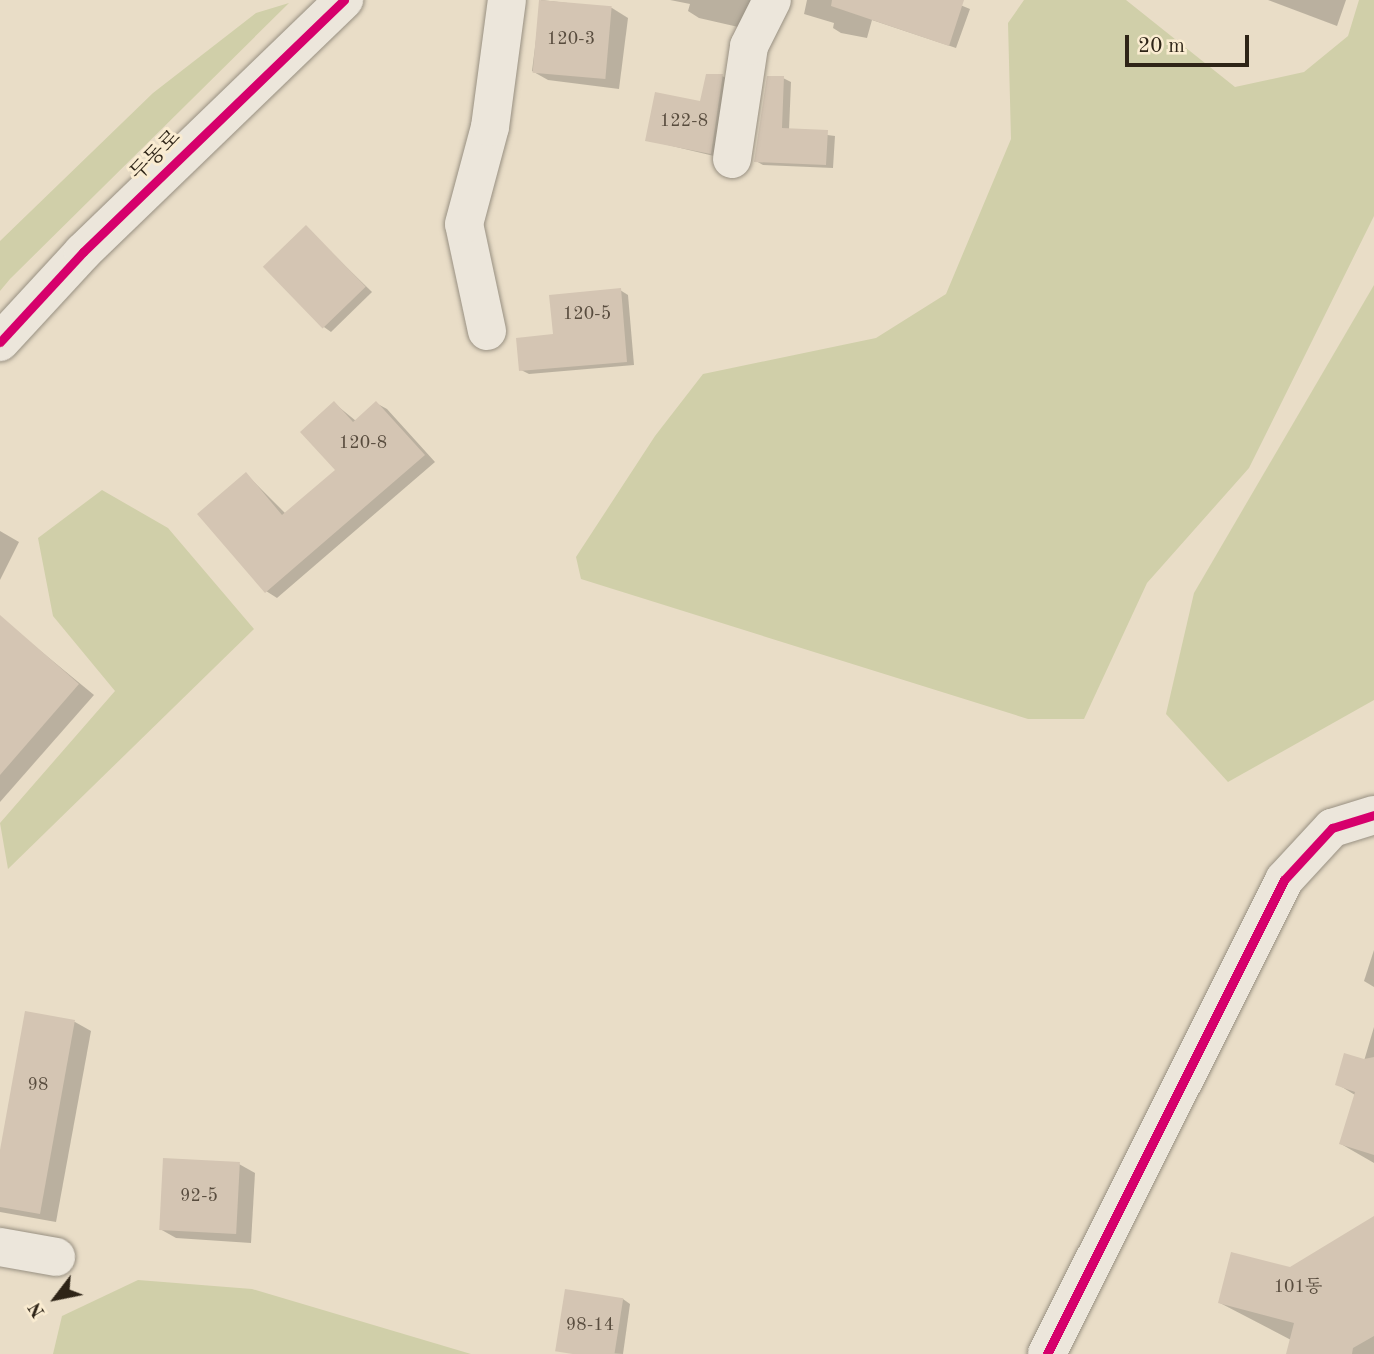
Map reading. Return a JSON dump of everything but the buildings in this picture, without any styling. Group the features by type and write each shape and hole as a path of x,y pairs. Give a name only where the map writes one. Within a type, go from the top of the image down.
{"street":[{"name":"두동로","path":"0,342 83,252 344,0"},
{"path":"487,331 464,224 490,127 507,0"},
{"path":"732,159 749,46 772,0"},
{"path":"1047,1354 1284,880 1332,828 1374,815"},
{"path":"0,1247 56,1257"}],"green space":[{"path":"1024,0 1126,0 1235,87 1304,72 1348,36 1359,0 1374,0 1374,216 1249,468 1147,583 1084,719 1028,719 581,579 576,557 655,436 703,374 876,338 946,294 1011,139 1008,23"},
{"path":"289,3 0,291 0,241 153,93 256,13"},
{"path":"1374,285 1374,700 1228,782 1166,714 1194,593"},
{"path":"102,490 168,528 254,629 8,869 0,823 115,691 53,616 38,538"},
{"path":"138,1280 252,1289 471,1354 53,1354 62,1316"}],"cycle path":[{"path":"0,342 83,252 344,0"},
{"path":"1047,1354 1284,880 1332,828 1374,815"}]}
